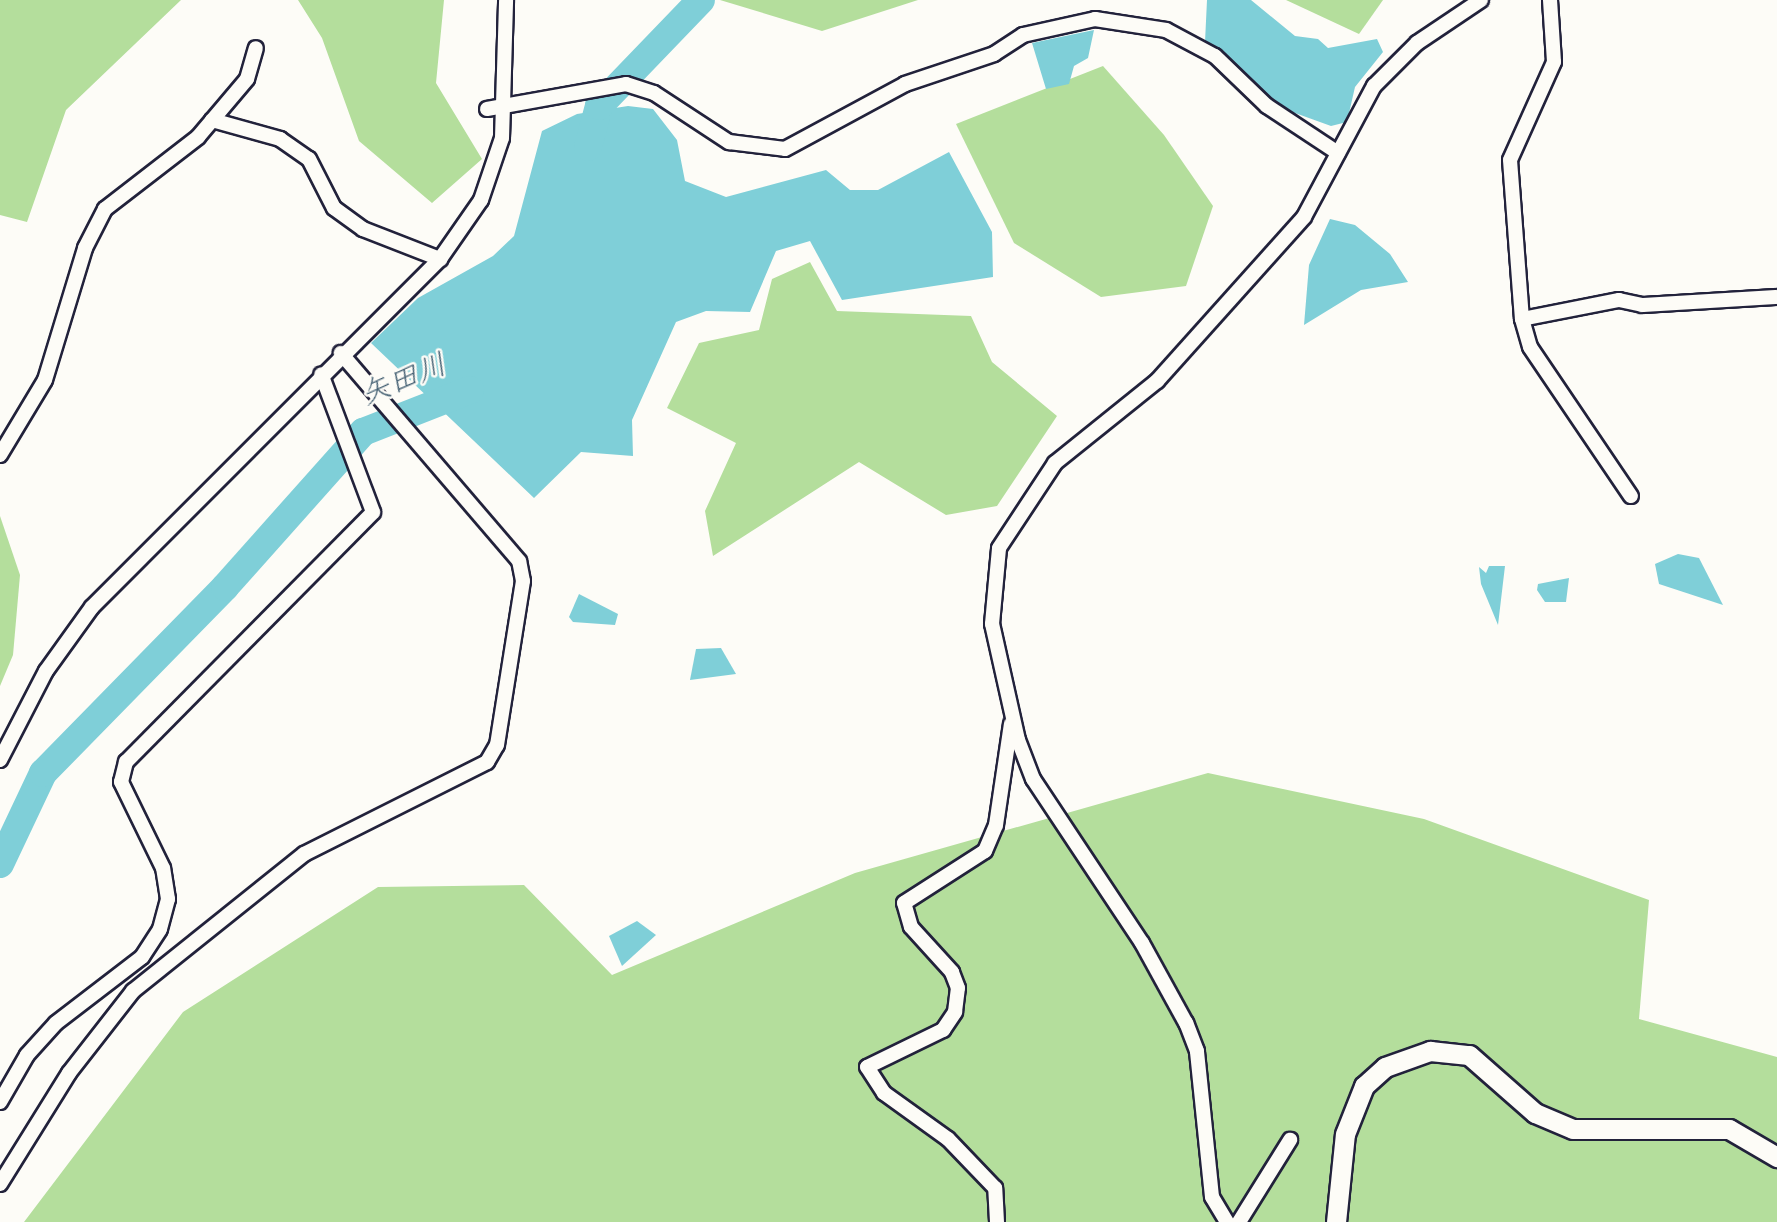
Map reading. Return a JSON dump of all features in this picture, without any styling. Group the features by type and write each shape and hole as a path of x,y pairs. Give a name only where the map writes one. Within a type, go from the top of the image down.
{"street":[{"path":"0,760 68,635 341,353 440,259 494,172 504,107 506,0"},
{"path":"1227,1222 1212,1197 1197,1051 1186,1023 1142,943 1033,779 1012,719 992,624 999,548 1055,463 1157,381 1262,268 1304,217 1374,86 1396,61 1480,0"},
{"path":"1550,0 1554,62 1510,160 1522,318 1530,347 1631,496"},
{"path":"487,109 626,84 654,93 729,142 785,149 905,84 995,54 1023,35 1095,19 1137,22 1190,43 1338,153"},
{"path":"0,454 45,380 85,248 105,209 212,120 247,79 256,48"},
{"path":"212,120 279,139 309,159 334,208 363,229 440,259"},
{"path":"1522,318 1619,300 1642,305 1777,297"},
{"path":"0,1184 96,1037 133,991 213,921 304,854 487,762 497,745 523,582 519,561 341,353"},
{"path":"0,1102 27,1055 56,1023 142,957 160,929 168,898 163,868 121,782 126,762 373,512 321,374"},
{"path":"997,1222 995,1188 948,1139 884,1093 867,1067 943,1030 956,1012 952,972 911,927 904,903 985,851 996,825 1012,719"},
{"path":"1336,1222 1345,1134 1364,1086 1385,1067 1430,1051 1469,1055 1535,1113 1573,1129 1729,1129 1777,1157"},
{"path":"1238,1222 1290,1140"}],"green space":[{"path":"0,0 181,0 66,110 27,222 0,215"},
{"path":"298,0 444,0 436,83 482,159 432,203 359,141 322,38"},
{"path":"720,0 918,0 822,31"},
{"path":"1286,0 1383,0 1359,34"},
{"path":"1103,66 1164,135 1213,206 1186,286 1101,297 1014,243 956,124"},
{"path":"810,262 837,311 971,316 992,362 1057,416 997,506 946,515 859,462 713,556 705,511 736,443 667,408 699,343 759,330 772,279"},
{"path":"0,516 20,575 13,655 0,686"},
{"path":"1208,773 1424,819 1649,900 1639,1019 1777,1057 1777,1222 24,1222 183,1012 378,887 524,885 612,975 855,873"}],"water":[{"path":"1207,0 1251,0 1295,36 1318,39 1328,48 1377,39 1383,52 1355,87 1347,122 1331,126 1284,109 1205,42"},
{"path":"1094,30 1088,58 1074,66 1069,84 1046,89 1032,43"},
{"path":"628,106 653,109 677,140 685,181 726,197 826,170 850,190 878,190 949,152 992,232 993,277 842,300 810,241 776,251 750,312 706,311 676,322 632,420 633,456 581,452 534,498 371,343 418,298 493,256 514,236 542,131 577,114"},
{"path":"1330,219 1355,225 1390,254 1408,282 1361,290 1304,325 1309,265"},
{"path":"1678,554 1699,558 1723,605 1659,584 1655,564"},
{"path":"1489,566 1505,566 1498,625 1481,584 1479,567 1486,573"},
{"path":"1569,578 1566,602 1545,602 1537,590 1538,584"},
{"path":"579,594 618,614 615,625 573,622 569,617"},
{"path":"721,648 736,674 690,680 696,649"},
{"path":"637,921 656,935 622,966 609,936"}],"waterway":[{"name":"矢田川","path":"588,147 599,106 701,0"},
{"name":"矢田川","path":"0,864 43,773 225,587 363,432 470,390"}]}
